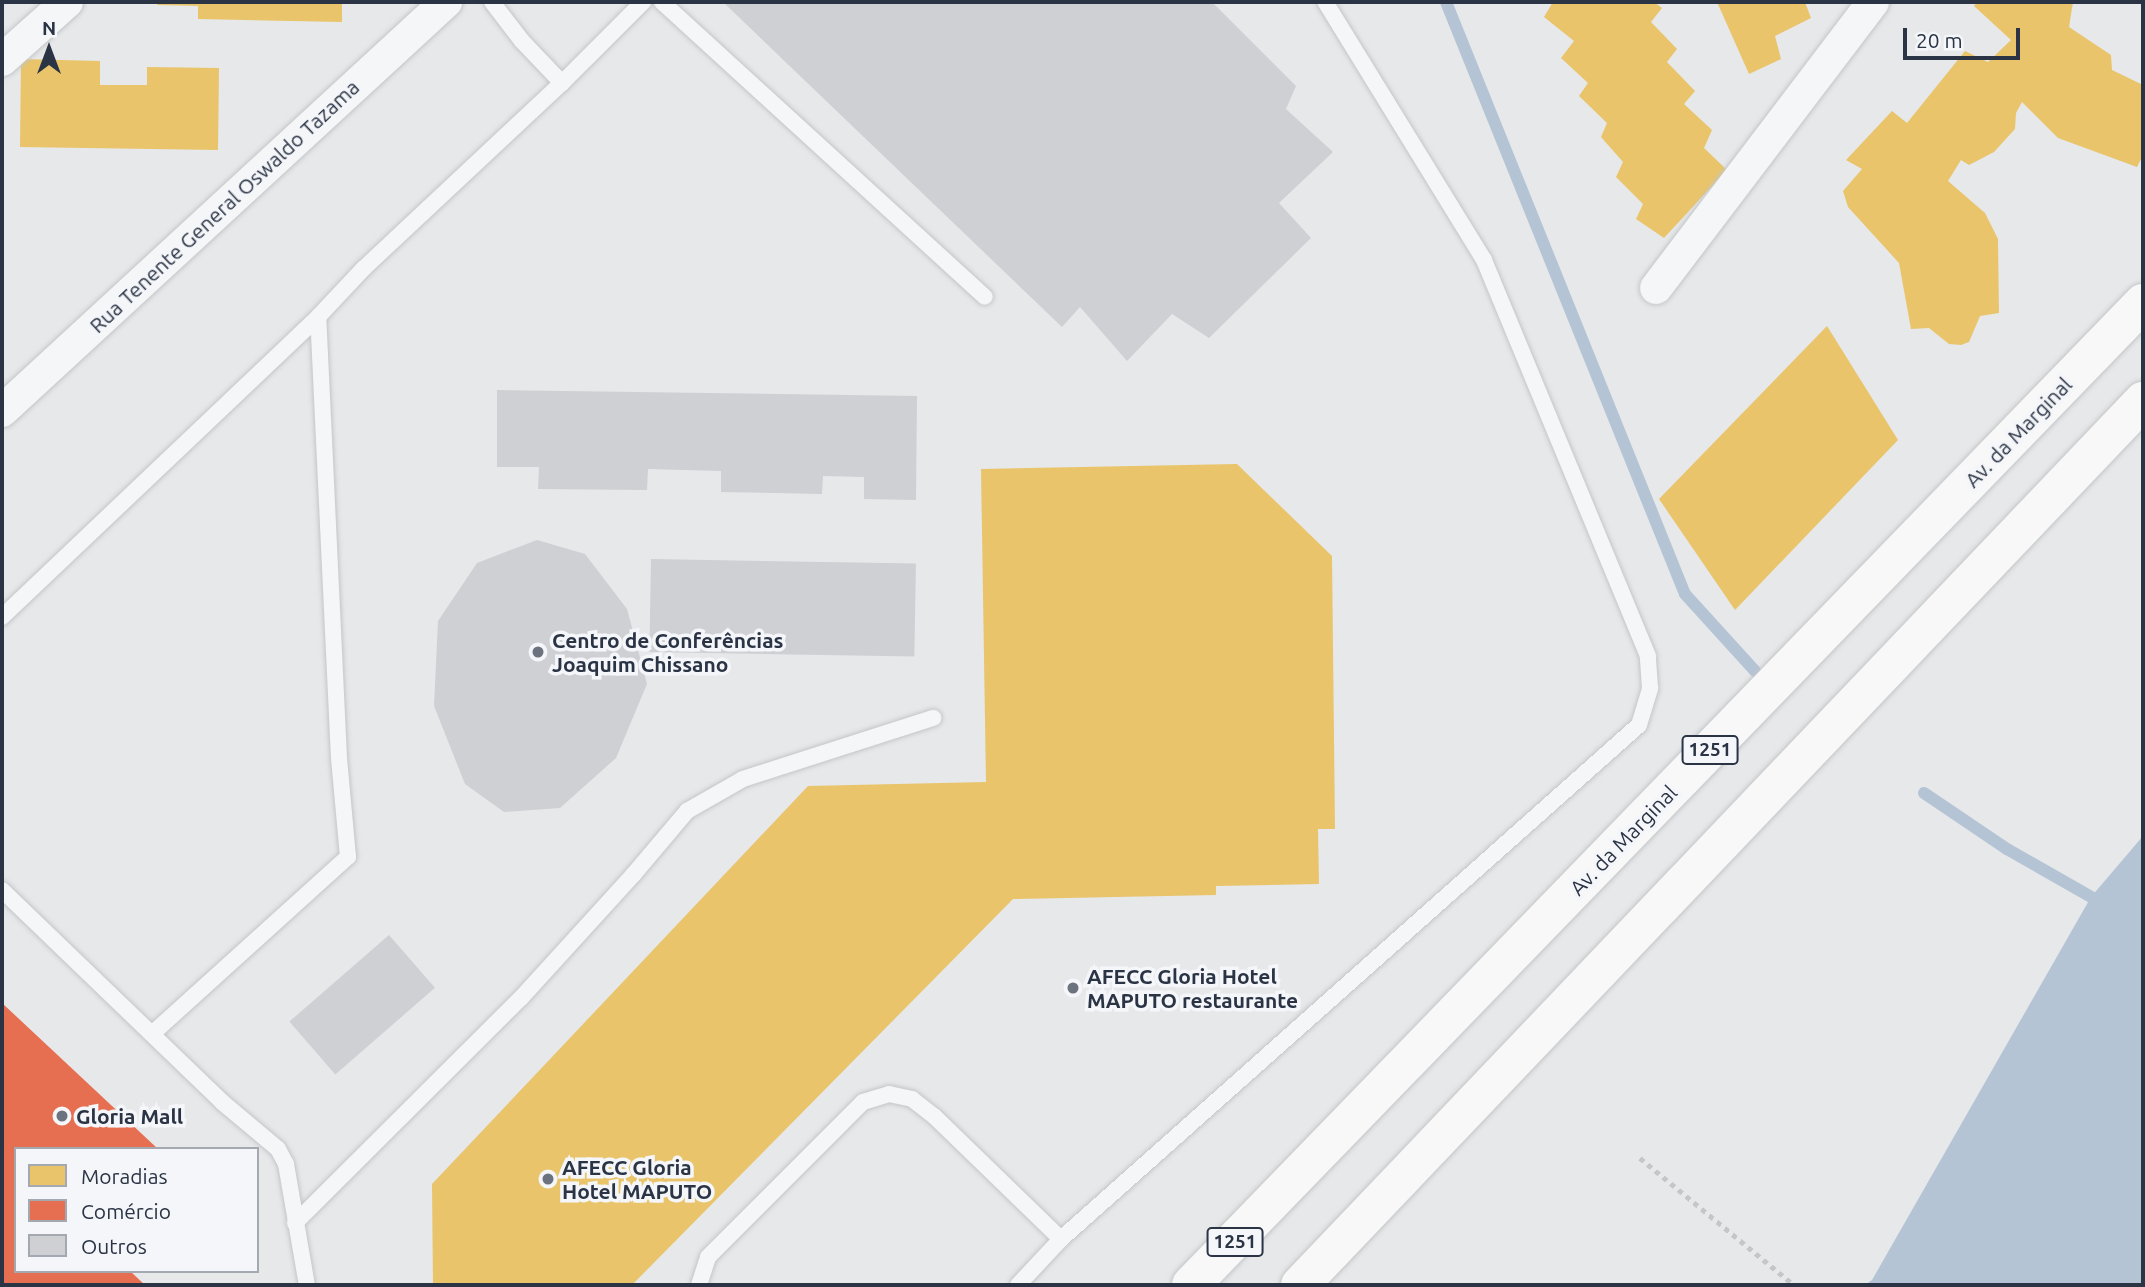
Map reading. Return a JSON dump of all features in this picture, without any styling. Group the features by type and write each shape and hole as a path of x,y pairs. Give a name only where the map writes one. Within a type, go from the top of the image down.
{"main road":[{"name":"Av. da Marginal","path":"1191,1285 2143,303"},
{"path":"1300,1285 2143,401"}],"street":[{"path":"2,60 67,2"},
{"name":"Rua Tenente General Oswaldo Tazama","path":"2,411 446,2"},
{"path":"1656,288 1873,2"}],"lane":[{"path":"492,2 522,41 562,83"},
{"path":"2,617 318,317 363,269 562,83 643,2"},
{"path":"662,2 985,297"},
{"path":"1018,1285 1061,1239 1639,725 1650,688 1648,656 1484,260 1325,2"},
{"path":"153,1033 348,857 339,758 318,317"},
{"path":"295,1223 521,998 633,875 687,811 743,779 933,718"},
{"path":"2,890 222,1102 278,1149 286,1164 307,1285"},
{"path":"699,1285 708,1257 863,1102 889,1094 912,1098 934,1116 1061,1239"}],"path":[{"path":"1640,1158 1794,1285"}],"water":[{"path":"2143,836 2143,1285 1865,1285 1872,1280 2091,897"}],"building: Moradias":[{"path":"158,2 342,2 342,22 198,19 198,6 157,5"},
{"path":"1553,2 1654,2 1662,8 1651,22 1677,49 1667,62 1695,91 1684,104 1712,130 1704,148 1727,170 1664,238 1636,219 1643,204 1616,177 1623,162 1601,137 1607,123 1579,96 1588,83 1561,58 1574,41 1544,17"},
{"path":"1717,2 1805,2 1811,18 1775,36 1781,59 1749,74"},
{"path":"1977,2 2073,2 2069,27 2111,55 2112,70 2143,85 2143,155 2137,167 2058,138 2022,102 2016,113 2015,129 1994,152 1969,165 1961,160 1948,181 1985,213 1998,239 1999,313 1980,316 1969,342 1961,345 1949,344 1929,328 1911,329 1899,263 1848,207 1843,191 1862,169 1846,160 1892,111 1907,123 1965,51 1988,62 2011,40 1974,6"},
{"path":"21,59 100,61 100,85 147,85 147,67 219,68 218,150 20,147"},
{"path":"1827,326 1898,440 1735,610 1659,499"},
{"path":"1237,464 1332,556 1335,829 1318,829 1319,884 1216,886 1216,895 1013,899 632,1285 433,1285 432,1184 808,786 986,782 981,469"}],"building: Comércio":[{"name":"Gloria Mall","path":"2,1003 156,1147 14,1147 14,1273 132,1273 145,1285 2,1285"}],"building: Outros":[{"path":"723,2 1212,2 1296,86 1286,109 1333,152 1279,203 1311,238 1209,338 1172,314 1127,361 1080,307 1062,327"},
{"path":"497,390 917,396 916,500 864,499 864,477 823,476 822,494 721,492 721,471 648,469 647,490 538,489 539,467 497,467"},
{"name":"Centro de Conferências Joaquim Chissano","path":"537,540 585,554 627,609 647,684 616,758 560,808 504,812 465,784 434,706 438,621 477,563"},
{"path":"651,559 916,564 914,657 649,652"},
{"path":"389,935 435,988 335,1074 289,1022"}],"waterway":[{"path":"1446,2 1685,594 1755,671"},
{"path":"1924,793 2007,849 2091,897"}],"place":[{"name":"Centro de Conferências Joaquim Chissano","path":"538,652"},
{"name":"AFECC Gloria Hotel MAPUTO restaurante","path":"1073,988"},
{"name":"Gloria Mall","path":"62,1116"},
{"name":"AFECC Gloria Hotel MAPUTO","path":"548,1179"}]}
